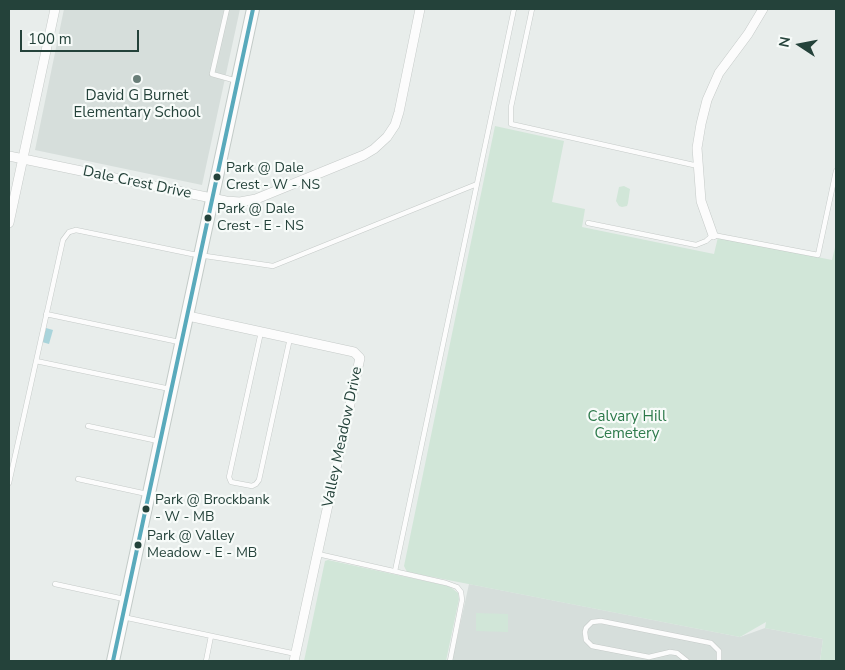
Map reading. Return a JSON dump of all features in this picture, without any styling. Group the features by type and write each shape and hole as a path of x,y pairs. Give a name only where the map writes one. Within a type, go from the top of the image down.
{"street":[{"path":"9,223 55,9"},
{"path":"113,661 253,9"},
{"name":"Dale Crest Drive","path":"9,156 212,198 240,202 256,199 364,154 382,143 398,118 420,9"},
{"path":"713,235 701,201 698,166 699,138 707,100 719,73 764,9"},
{"name":"Valley Meadow Drive","path":"188,316 354,352 359,356 360,361 295,658"}],"lane":[{"path":"227,9 212,74 238,81"},
{"path":"395,571 514,9"},
{"path":"532,9 510,107 511,124 698,166"},
{"path":"588,223 696,245 706,241 713,235 818,255 836,171"},
{"path":"9,483 62,240 72,230 192,254 273,266 477,184"},
{"path":"46,314 182,342"},
{"path":"261,332 229,477 232,482 238,484 252,486 259,480 290,338"},
{"path":"36,361 171,389"},
{"path":"88,426 160,441"},
{"path":"78,479 148,494"},
{"path":"318,554 457,587 461,592 462,600 450,661"},
{"path":"55,584 126,600"},
{"path":"122,617 211,636 295,658"},
{"path":"687,661 677,653 670,652 649,657 592,646 586,640 586,628 592,622 601,621 711,643 719,650 719,661"},
{"path":"206,661 211,636"}],"shaded area":[{"name":"David G Burnet Elementary School","path":"64,9 240,9 202,185 35,150"},
{"path":"469,584 740,637 765,628 823,639 820,661 452,661"}],"green space":[{"name":"Calvary Hill Cemetery","path":"495,126 564,141 552,202 585,209 582,227 714,254 718,237 832,260 836,243 836,661 820,661 823,639 765,628 766,622 740,637 407,572 404,566"},
{"path":"624,186 630,189 627,206 622,207 616,201 619,187"},
{"path":"328,560 448,586 458,593 459,599 446,661 304,661 325,561"},
{"path":"476,613 508,614 508,632 476,631"}],"water":[{"path":"46,328 53,330 49,344 42,342"}],"transit line":[{"path":"113,661 253,9"}],"place":[{"name":"David G Burnet Elementary School","path":"137,79"},
{"name":"Park @ Dale Crest - W - NS","path":"217,177"},
{"name":"Park @ Dale Crest - E - NS","path":"208,218"},
{"name":"Park @ Brockbank - W - MB","path":"146,509"},
{"name":"Park @ Valley Meadow - E - MB","path":"138,545"}]}
